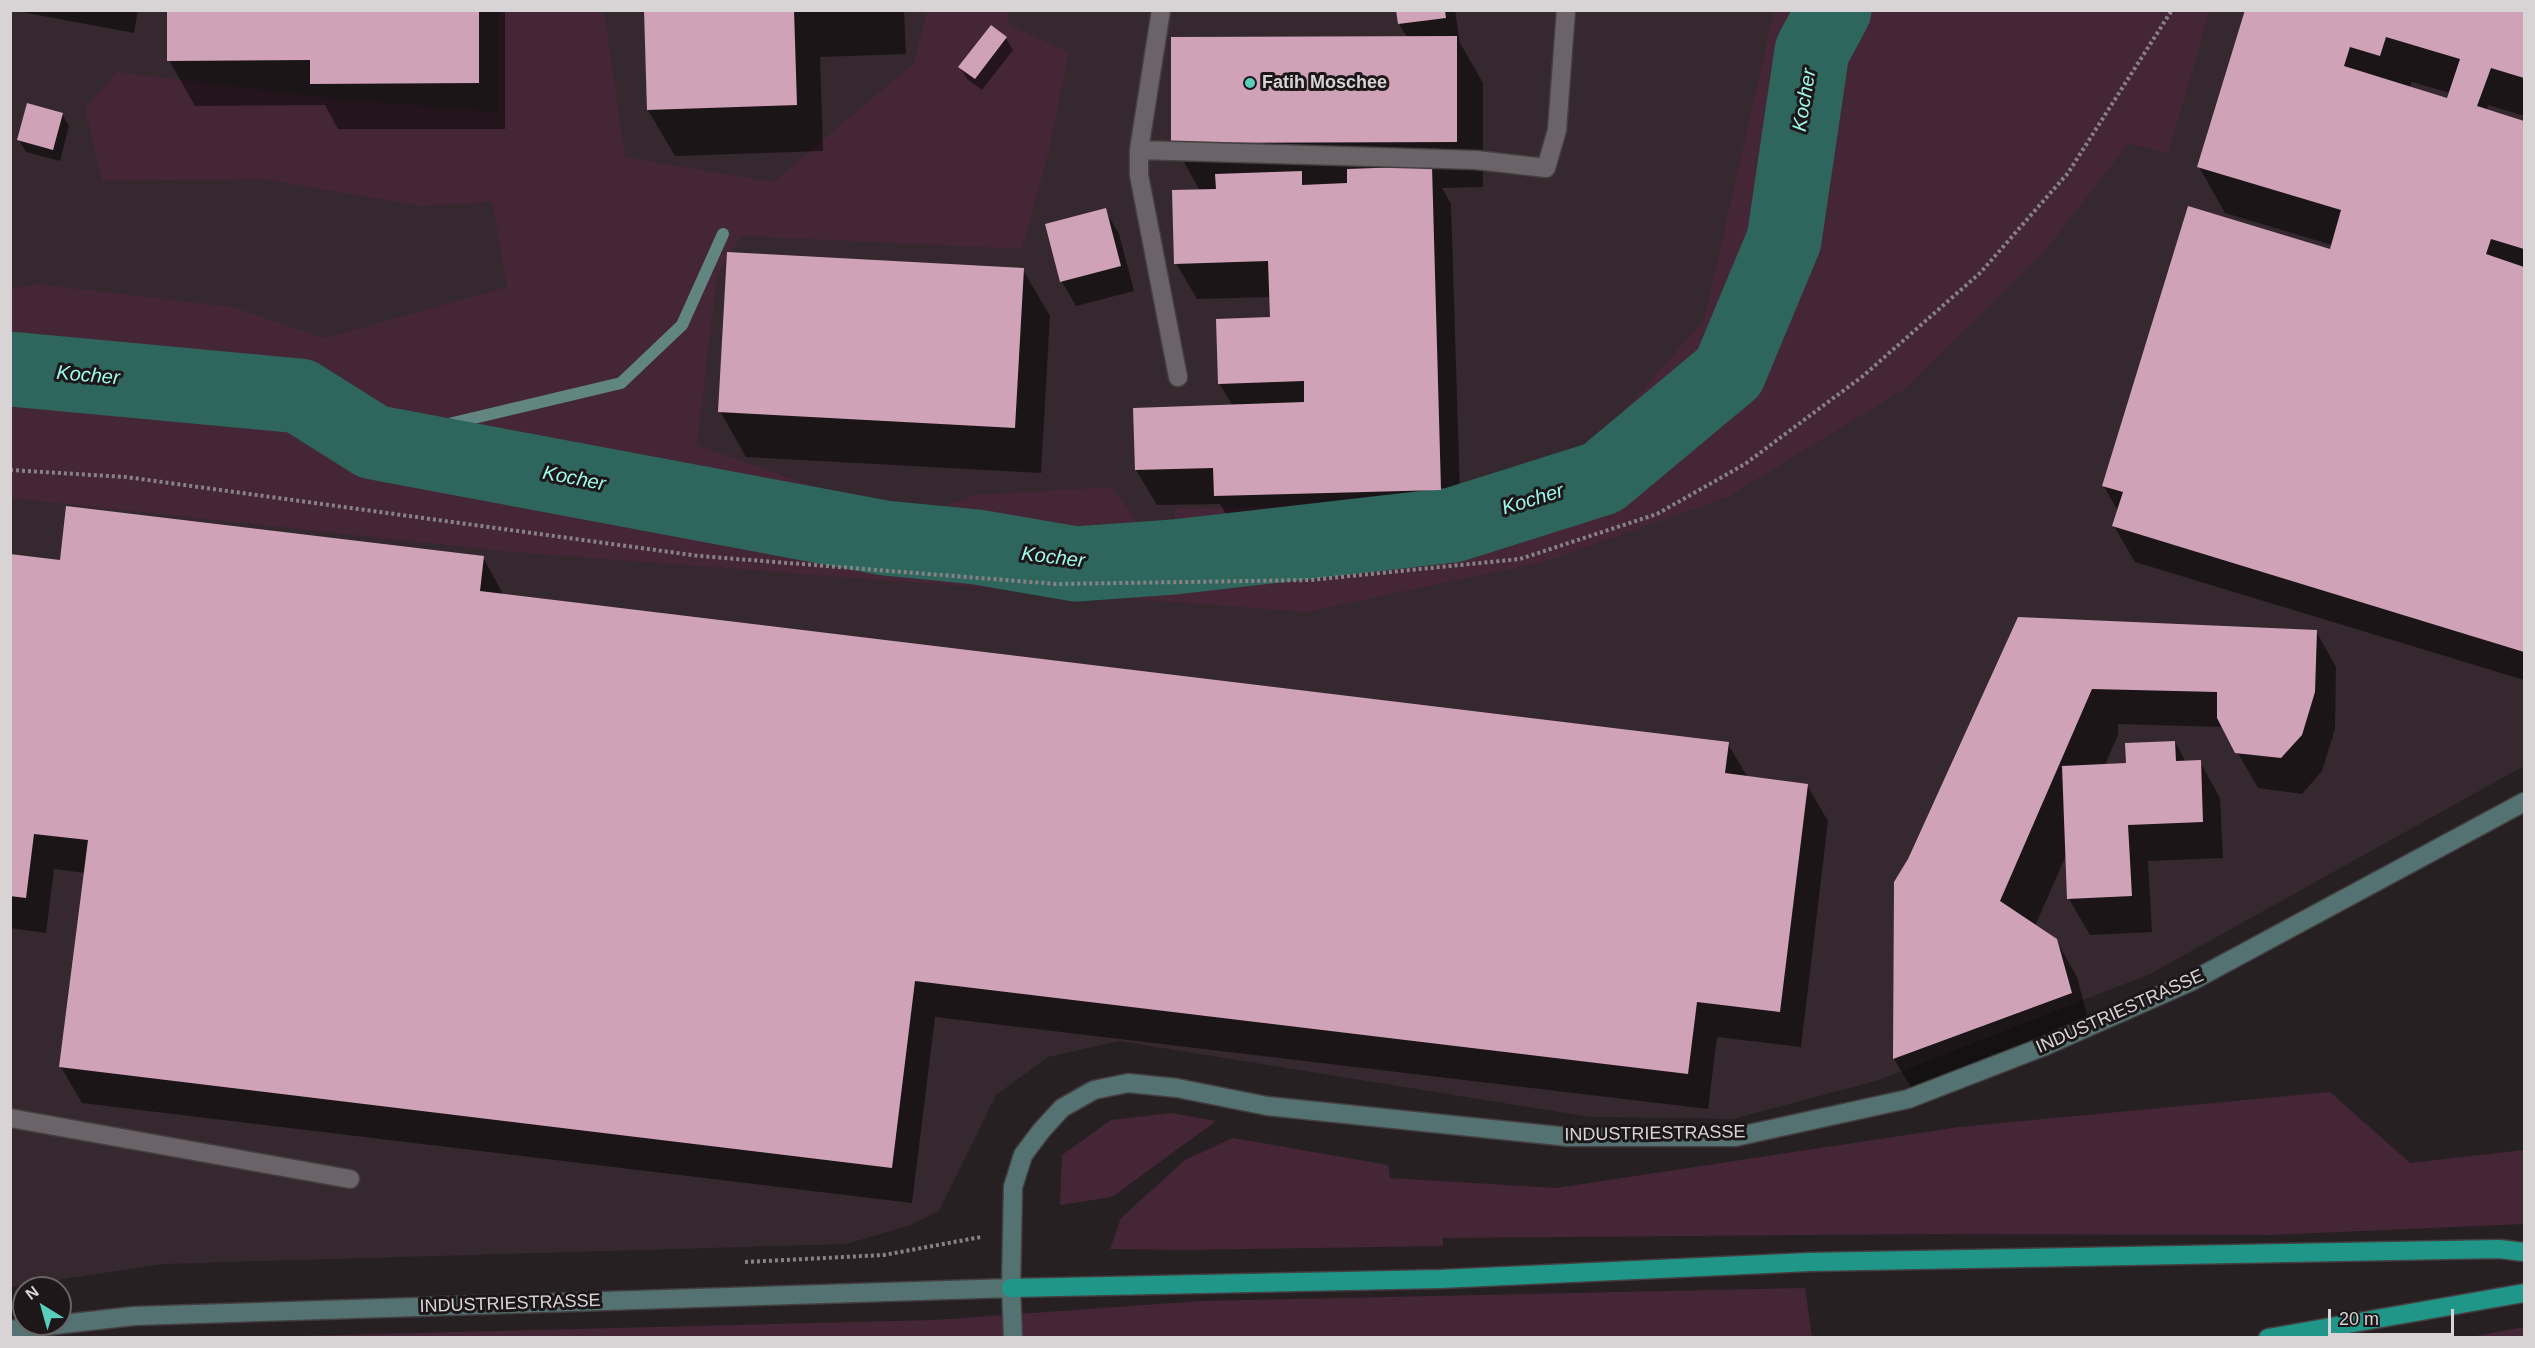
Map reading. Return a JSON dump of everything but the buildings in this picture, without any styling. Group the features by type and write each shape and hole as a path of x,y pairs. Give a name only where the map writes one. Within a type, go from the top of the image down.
{"highway":[{"path":"1011,1288 1417,1280 1810,1262 2499,1249 2524,1252"},
{"path":"2268,1338 2524,1293"}],"street":[{"name":"INDUSTRIESTRASSE","path":"1013,1338 1011,1288 1013,1187 1023,1155 1062,1108 1094,1090 1128,1083 1158,1086 1267,1106 1569,1137 1735,1137 1908,1099 2046,1046 2190,982 2524,802"},
{"name":"INDUSTRIESTRASSE","path":"10,1330 134,1316 1011,1288"}],"lane":[{"path":"1161,10 1139,150 1139,175 1178,376"},
{"path":"1139,150 1476,160 1546,168 1557,130 1566,10"},
{"path":"10,1118 350,1179"}],"path":[{"path":"10,470 126,477 699,556 1056,584 1311,580 1520,559 1657,514 1745,464 1863,376 1980,273 2068,173 2172,10"}],"shaded area":[{"path":"10,11 2524,11 2524,766 2150,974 1879,1080 1733,1119 1590,1117 1119,1041 1048,1057 996,1095 939,1211 908,1226 846,1244 163,1264 72,1278 12,1276 11,1287"},
{"path":"499,11 604,11 625,157 773,182 914,63 927,11 1007,11 1008,24 1069,52 1049,151 1022,249 741,236 717,275 697,445 908,520 974,495 1112,487 1169,567 1174,567 1175,509 1546,498 1704,320 1774,11 2210,11 2168,153 2128,144 2044,252 1905,389 1728,497 1544,562 1306,612 512,552 11,498 11,289 38,284 233,307 324,338 507,287 492,202 421,206 262,179 102,181 85,108 117,72 328,98 498,112"},
{"path":"2330,1092 2410,1163 2524,1150 2524,1224 2270,1235 1932,1234 1443,1238 1443,1246 1110,1249 1121,1218 1185,1160 1233,1138 1388,1165 1390,1178 1556,1188 1959,1127"},
{"path":"1171,1113 1216,1121 1112,1197 1060,1205 1062,1155 1111,1120"},
{"path":"1805,1288 1812,1337 217,1338 934,1320 1201,1301"},
{"path":"2524,1327 2524,1337 2470,1337"}],"waterway":[{"name":"Kocher","path":"10,369 300,396 373,442 885,538 977,547 1076,564 1174,557 1453,525 1602,478 1729,372 1784,240 1812,51 1834,10"},
{"path":"373,442 621,383 682,325 723,234"}],"place":[{"name":"Fatih Moschee","path":"1250,83"}]}
